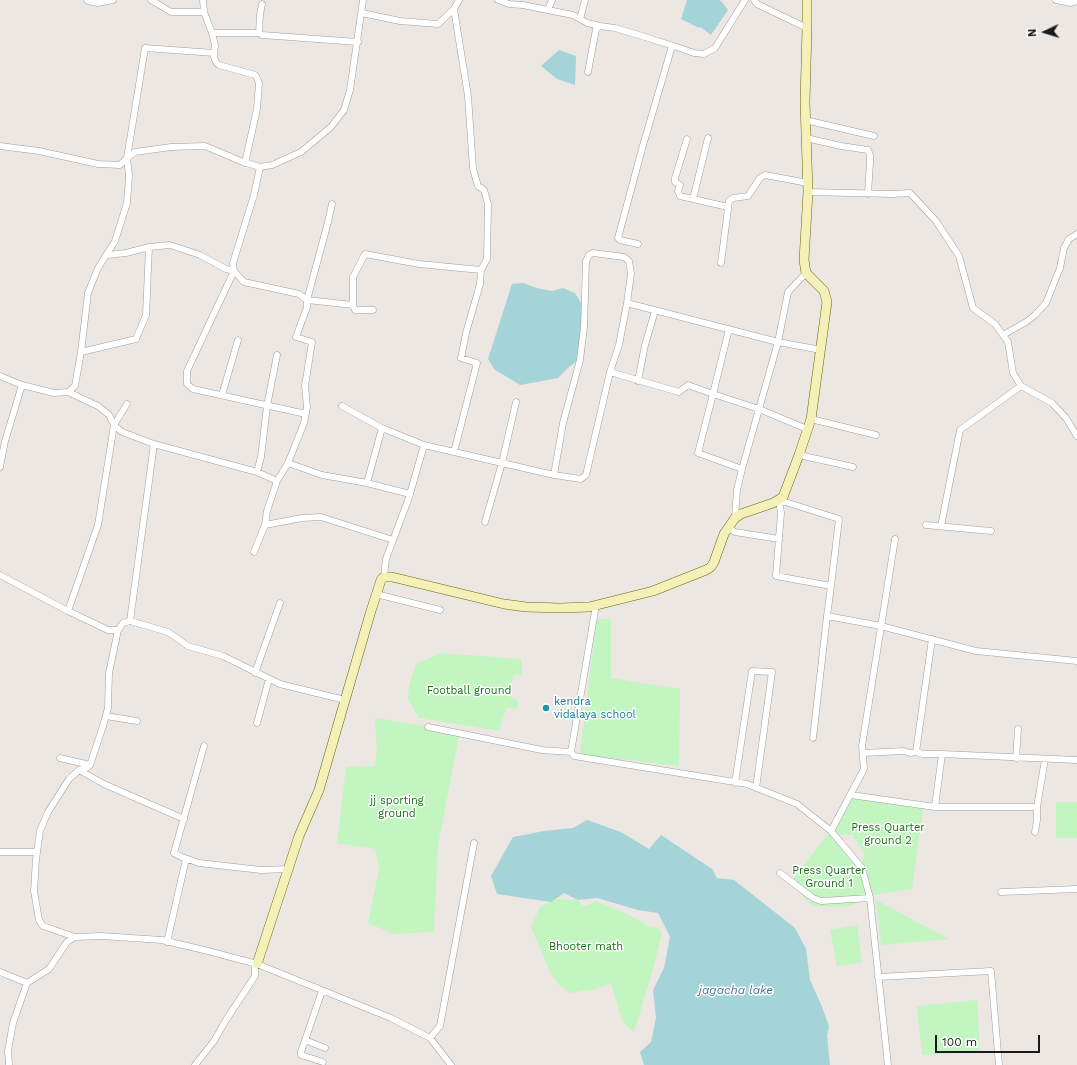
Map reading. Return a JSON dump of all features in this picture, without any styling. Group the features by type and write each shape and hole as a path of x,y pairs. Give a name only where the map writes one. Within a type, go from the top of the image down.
{"main road":[{"path":"256,964 299,836 319,790 376,594 380,582 384,577 392,577 504,604 526,607 560,608 596,605 653,591 706,570 711,567 714,562 720,542 735,518 741,514 779,500 786,492 811,419 827,302 824,291 806,273 804,260 804,238 808,188 805,120 807,0"}],"street":[{"path":"88,0 98,3 113,0"},
{"path":"151,0 171,12 204,12"},
{"path":"203,0 204,12 215,45 214,58 219,65 255,75 259,83 257,109 245,163"},
{"path":"0,146 40,151 98,164 120,166 135,152 171,147 205,146 245,163 260,167 272,165 301,152 331,127 344,110 348,97 358,42 364,0"},
{"path":"362,13 400,21 438,24 454,9 459,0"},
{"path":"498,0 509,4 523,5 572,15 587,23 615,28 694,53 704,54 715,48 745,0"},
{"path":"548,10 552,0"},
{"path":"580,19 585,0"},
{"path":"754,0 757,4 807,28"},
{"path":"1056,0 1071,3 1077,1"},
{"path":"259,34 262,4"},
{"path":"454,9 468,96 473,169 478,186 484,190 488,204 487,258 481,270 480,284 466,333 461,358 477,363 454,452"},
{"path":"588,72 596,30 600,26"},
{"path":"212,33 259,34 358,42"},
{"path":"638,244 620,240 618,238 672,46"},
{"path":"68,392 75,386 82,352 88,293 98,268 115,241 127,204 129,176 127,158 145,48 214,54"},
{"path":"805,120 874,136"},
{"path":"693,199 708,138"},
{"path":"806,138 841,146 868,150 870,162 868,194"},
{"path":"687,140 675,178 675,182 680,186 678,191 680,196 728,206"},
{"path":"260,167 254,195 233,263 234,271 187,371 187,384 193,389 306,414"},
{"path":"721,263 728,200 748,196 760,178 765,175 808,188 868,194 910,193 936,221 959,256 973,308 995,324 1008,342 1013,373 1021,386 1052,403 1066,418 1077,436"},
{"path":"254,552 265,525 267,511 277,481 288,463 297,442 306,414 306,386 312,342 296,337 307,307 307,300 332,204"},
{"path":"1003,334 1026,322 1046,303 1060,268 1064,248 1069,239 1077,234"},
{"path":"107,255 126,253 149,247 170,245 200,255 226,269 234,271 244,282 299,294 307,300 353,305"},
{"path":"82,352 136,339 146,315 149,247"},
{"path":"342,406 382,428 424,445 554,475 582,479 586,475 610,372 618,345 626,303 631,274 629,261 624,257 592,253 586,261 584,327 580,360 574,387 563,423 554,475"},
{"path":"373,310 355,310 353,305 354,276 365,254 419,264 481,270"},
{"path":"735,518 737,490 778,342 788,292 806,273"},
{"path":"626,303 778,342 821,350"},
{"path":"638,381 645,345 655,311"},
{"path":"729,329 698,453 742,469"},
{"path":"222,395 238,340"},
{"path":"257,472 261,457 267,406 277,355"},
{"path":"610,372 679,392 688,385 759,409 807,430"},
{"path":"0,376 22,385 54,393 68,392 98,406 109,415 114,425 122,432 154,444 257,472 277,481"},
{"path":"0,466 5,441 22,385"},
{"path":"941,526 960,430 1021,386"},
{"path":"485,522 502,463 516,402"},
{"path":"68,611 98,526 114,425 127,404"},
{"path":"811,419 876,435"},
{"path":"367,483 382,428"},
{"path":"130,621 154,444"},
{"path":"384,577 386,559 410,494 424,445"},
{"path":"799,455 853,467"},
{"path":"288,463 322,474 410,494"},
{"path":"813,738 839,519 779,500 781,513 776,576 831,586"},
{"path":"265,525 302,518 321,517 393,540"},
{"path":"926,525 990,531"},
{"path":"728,528 735,532 779,539"},
{"path":"831,831 864,769 862,746 895,539"},
{"path":"0,575 68,611 108,630 118,630"},
{"path":"376,594 440,610"},
{"path":"255,673 280,603"},
{"path":"571,752 596,605"},
{"path":"827,616 881,626 976,651 1077,661"},
{"path":"345,700 269,680 223,656 188,646 168,632 130,621 123,623 118,630 109,673 108,708 90,764 86,768 79,770 69,779 48,812 40,831 34,891 39,920 43,926 75,937 101,936 167,942 256,964 391,1018 430,1038 450,1065"},
{"path":"916,752 932,639"},
{"path":"736,783 752,671 772,672 756,788"},
{"path":"257,723 269,680"},
{"path":"106,716 137,721"},
{"path":"428,727 542,750 571,752 574,756 747,784 797,804 831,831 862,868 870,898 888,1065"},
{"path":"1016,758 1018,729"},
{"path":"204,746 174,853 199,863 261,870 288,869"},
{"path":"863,753 904,751 923,754 1077,760"},
{"path":"935,807 942,754"},
{"path":"60,758 90,764"},
{"path":"1035,832 1037,807 1045,759"},
{"path":"79,770 104,784 184,819"},
{"path":"851,795 935,807 1037,807"},
{"path":"430,1038 440,1026 474,842"},
{"path":"0,852 37,852"},
{"path":"167,942 186,859"},
{"path":"780,873 813,898 821,901 870,898"},
{"path":"1001,892 1077,889"},
{"path":"9,1065 8,1051 13,1023 27,983 49,969 67,942 75,937"},
{"path":"195,1065 214,1040 255,976 256,964"},
{"path":"878,977 991,971 999,1065"},
{"path":"0,972 27,983"},
{"path":"322,991 301,1055 323,1062"},
{"path":"305,1040 325,1048"}],"green space":[{"path":"597,619 611,619 611,678 680,689 679,766 602,757 584,757 580,751"},
{"name":"Football ground","path":"441,653 521,659 523,676 514,674 507,695 518,701 517,709 506,708 499,731 419,718 408,699 409,685 416,664"},
{"name":"jj sporting ground","path":"375,718 460,731 438,845 434,932 394,934 368,923 379,869 375,849 337,843 346,767 375,766 377,751"},
{"name":"Press Quarter ground 2","path":"853,798 923,809 912,889 873,895 862,862 865,854 852,834 840,835 835,830"},
{"path":"1056,802 1077,802 1077,838 1056,838"},
{"name":"Press Quarter Ground 1","path":"829,833 860,871 868,900 844,907 813,906 790,883"},
{"name":"Bhooter math","path":"556,899 578,900 582,906 589,905 596,901 625,913 644,923 650,928 656,927 662,933 652,973 634,1032 626,1025 621,1017 611,983 595,989 570,993 559,985 551,974 531,927 540,907"},
{"path":"876,900 949,939 881,945"},
{"path":"857,925 862,962 837,966 830,930"},
{"path":"977,1000 980,1052 922,1055 917,1006"}],"water":[{"path":"687,0 719,0 728,10 711,35 702,28 681,19"},
{"path":"559,50 576,56 575,85 557,79 541,66"},
{"path":"523,283 552,291 563,288 575,293 582,305 582,329 577,361 558,378 520,385 494,369 488,359 512,284"},
{"name":"jagacha lake","path":"587,820 621,832 649,849 661,835 712,869 717,878 734,880 795,928 806,949 810,980 829,1026 827,1036 830,1065 644,1065 640,1052 651,1042 656,1018 653,990 664,968 670,937 658,913 638,910 597,898 578,900 564,893 551,902 497,894 491,876 513,837 544,831 573,828"}],"place":[{"name":"kendra vidalaya school","path":"546,708"}]}
